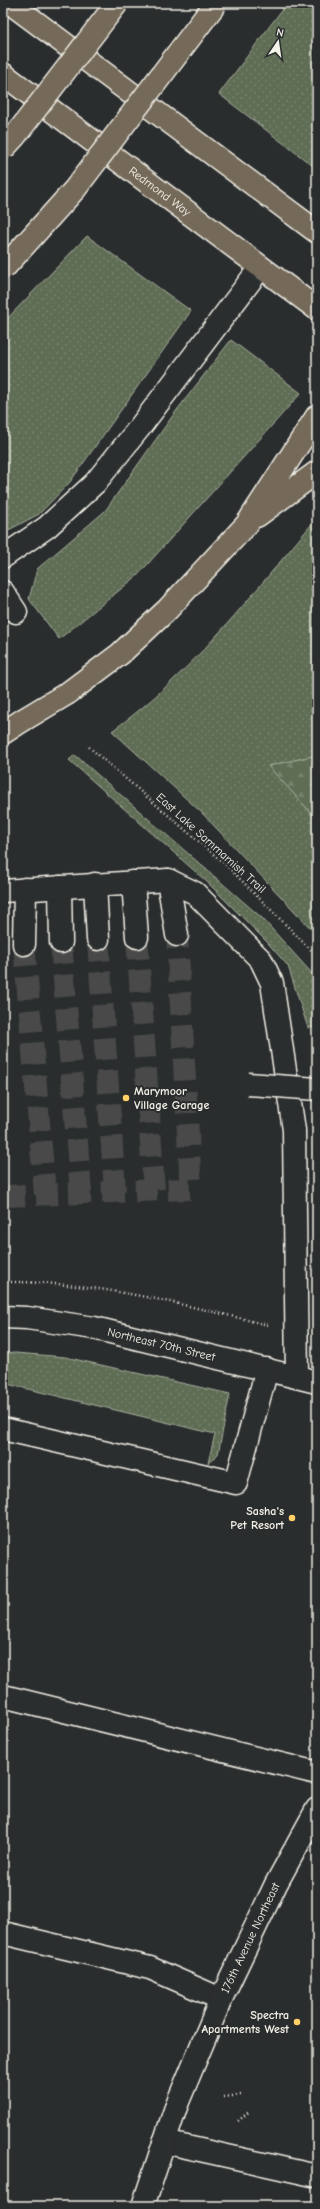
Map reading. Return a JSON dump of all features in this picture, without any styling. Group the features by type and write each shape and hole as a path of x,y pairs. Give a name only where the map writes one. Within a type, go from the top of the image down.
{"main road":[{"path":"10,3 317,232"},
{"path":"3,149 15,136 117,3"},
{"path":"3,269 75,189 216,3"},
{"name":"Redmond Way","path":"3,74 260,268 317,309"},
{"path":"3,733 68,694 120,654 167,610 247,524 317,416"},
{"path":"247,524 317,472"}],"street":[{"path":"3,557 48,527 95,483 140,427 260,268"},
{"path":"3,592 16,612"},
{"path":"168,880 177,935"},
{"path":"3,890 168,880 195,893 232,928 261,960 272,983 294,1130 307,1379"},
{"path":"133,882 137,937"},
{"path":"95,884 98,938"},
{"path":"60,887 61,942"},
{"path":"24,944 25,889"},
{"path":"248,1084 317,1089"},
{"name":"Northeast 70th Street","path":"3,1317 27,1318 94,1328 307,1379"},
{"path":"3,1429 236,1483 267,1369"},
{"path":"3,1696 317,1773"},
{"name":"176th Avenue Northeast","path":"143,2206 177,2104 221,1999 276,1884 317,1809"},
{"path":"3,1933 150,1968 221,1999"},
{"path":"164,2142 317,2176"}],"path":[{"path":"3,671 8,675"},
{"name":"East Lake Sammamish Trail","path":"89,747 226,865 317,956"},
{"path":"3,1282 28,1282 144,1295 265,1324"},
{"path":"224,2097 241,2095"},
{"path":"238,2121 249,2112"}],"green space":[{"path":"287,3 317,3 317,169 219,94"},
{"path":"87,236 191,311 70,482 39,514 3,533 3,323"},
{"path":"231,340 301,393 137,576 59,639 29,599 37,569 105,511 174,414"},
{"path":"317,518 317,755 268,766 317,819 317,935 202,813 112,731 141,709 195,658 245,603"},
{"path":"75,755 262,918 317,979 317,1027 308,1028 288,966 267,942 206,881 69,760"},
{"path":"317,755 317,819 268,766"},
{"path":"3,1352 65,1357 230,1394 218,1454 208,1463 215,1434 3,1383"}],"tunnel":[{"path":"3,1196 191,1189 177,935"},
{"path":"137,937 154,1190"},
{"path":"98,939 115,1192"},
{"path":"61,942 81,1193"},
{"path":"24,944 45,1194"}],"place":[{"name":"Marymoor Village Garage","path":"126,1098"},
{"name":"Sasha's Pet Resort","path":"292,1518"},
{"name":"Spectra Apartments West","path":"297,2022"}]}
